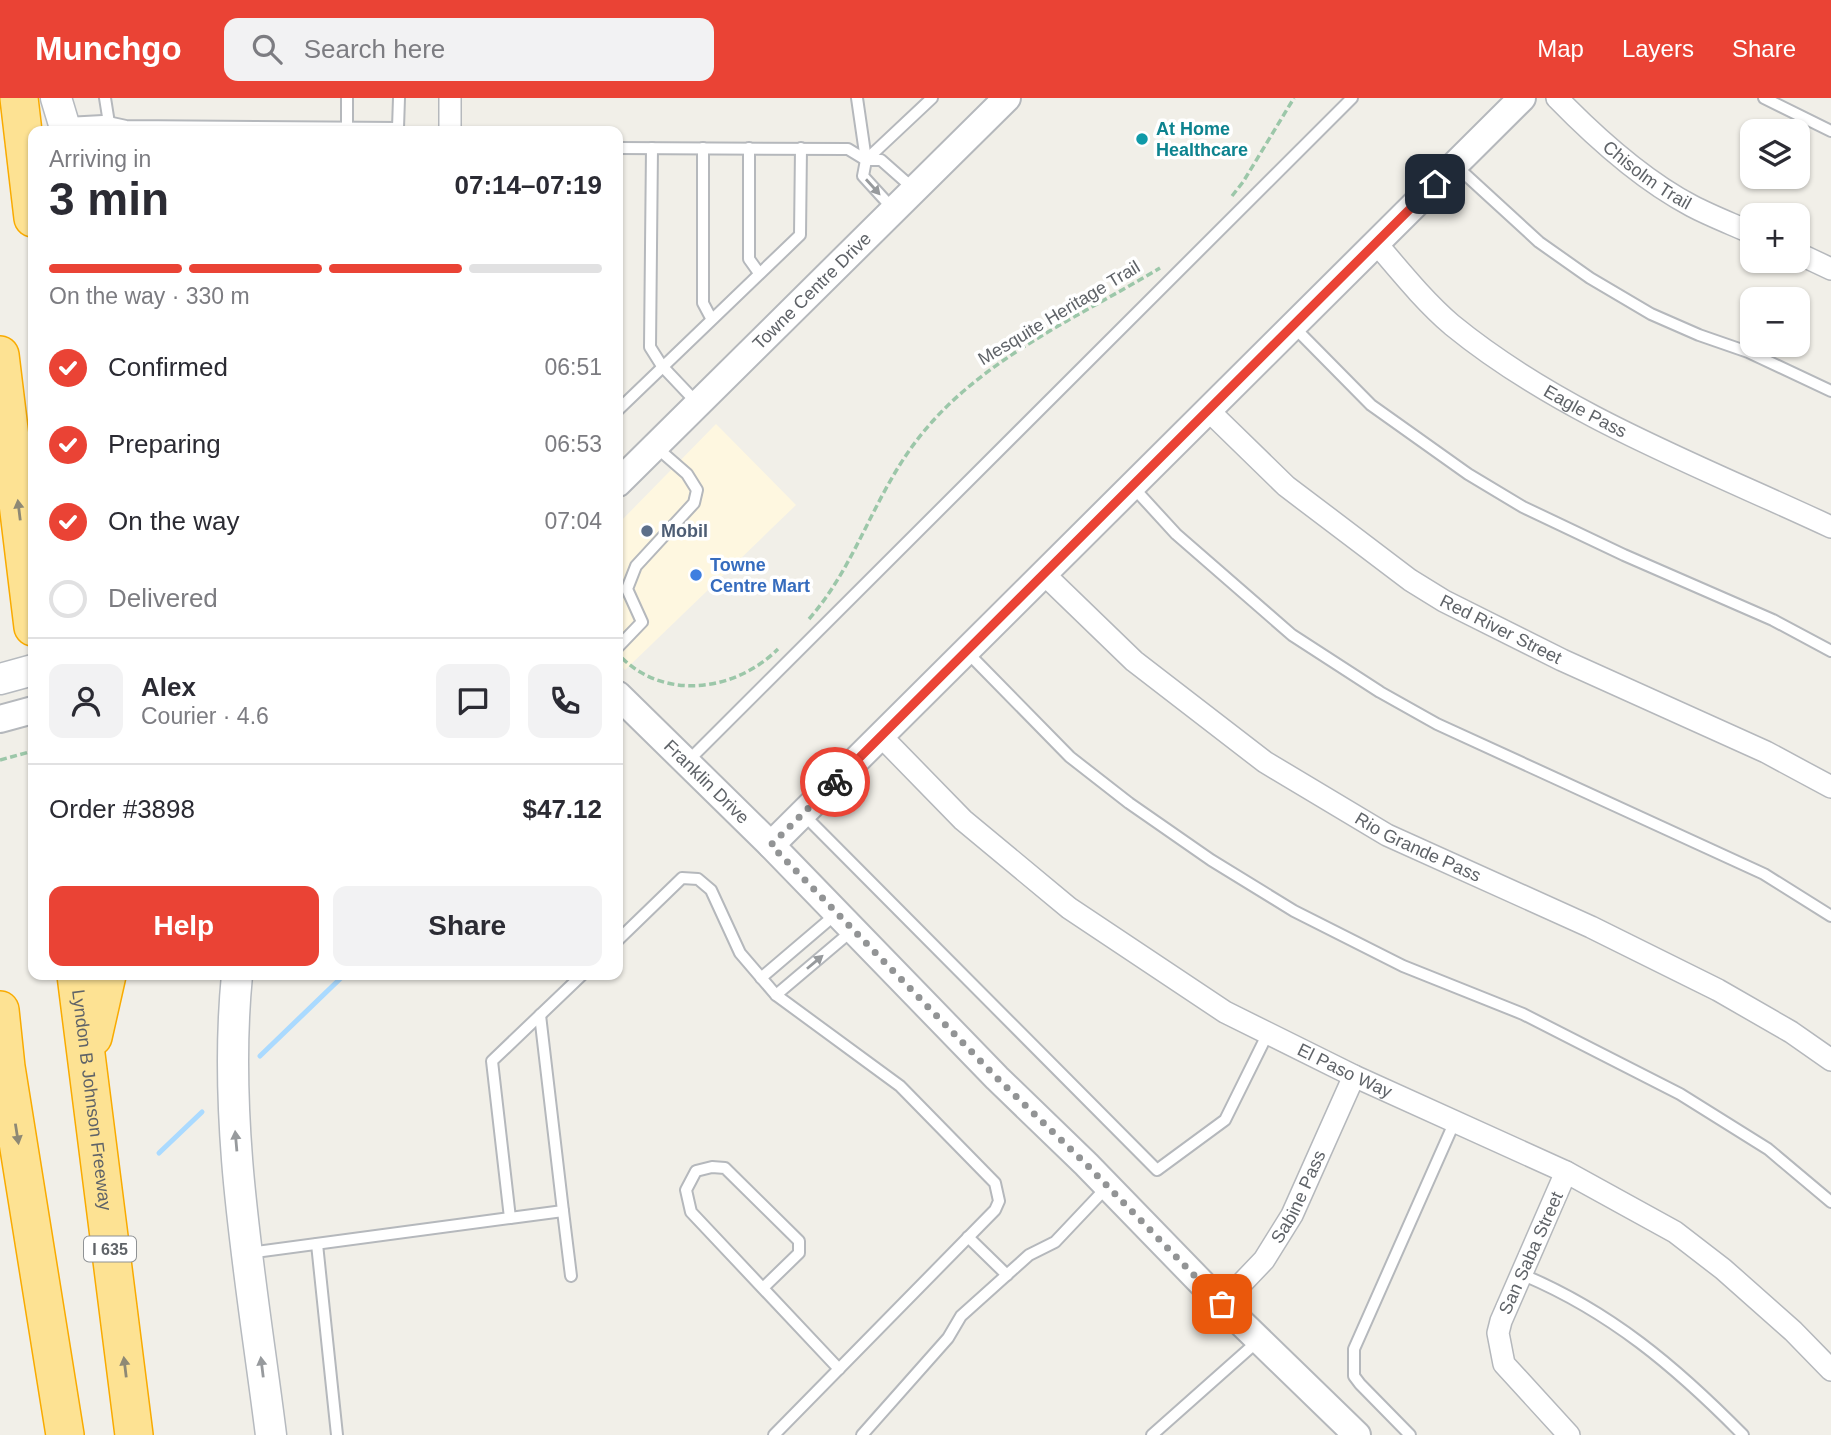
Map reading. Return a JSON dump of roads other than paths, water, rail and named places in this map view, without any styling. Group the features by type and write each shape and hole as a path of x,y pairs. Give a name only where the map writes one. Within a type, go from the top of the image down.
{"highway":[{"path":"19,98 28,175"},
{"path":"0,355 28,586"},
{"name":"Lyndon B Johnson Freeway","path":"77,980 134,1435"},
{"path":"87,1062 106,980"},
{"path":"0,1010 3,1050 65,1435"}],"main road":[{"path":"0,680 28,672"},
{"path":"237,980 232,1054 234,1117 271,1435"}],"street":[{"path":"450,98 450,126"},
{"name":"Towne Centre Drive","path":"623,478 1007,98"},
{"path":"771,845 1522,98"},
{"name":"Chisolm Trail","path":"1557,98 1580,122 1648,178 1691,205 1740,227"},
{"name":"Eagle Pass","path":"1376,243 1416,290 1451,324 1517,373 1556,397 1713,474 1831,527"},
{"path":"1810,259 1831,269"},
{"name":"Red River Street","path":"1209,410 1286,486 1410,580 1444,601 1562,660 1766,752 1831,787"},
{"name":"Rio Grande Pass","path":"1044,574 1134,661 1265,762 1387,835 1591,928 1718,990 1791,1032 1831,1060"},
{"name":"Franklin Drive","path":"623,700 771,845 1222,1304 1357,1435"},
{"path":"0,719 28,711"},
{"name":"El Paso Way","path":"881,736 963,820 1069,908 1225,1012 1354,1076 1566,1172 1675,1232 1723,1269 1793,1331 1831,1370"},
{"name":"Sabine Pass","path":"1222,1304 1264,1260 1292,1215 1354,1076"},
{"name":"San Saba Street","path":"1566,1172 1501,1321 1499,1333 1504,1364 1569,1435"}],"lane":[{"path":"105,98 109,123"},
{"path":"346,98 346,126"},
{"path":"398,126 399,98"},
{"path":"858,98 866,160 863,176 894,210"},
{"path":"866,160 932,98"},
{"path":"686,764 1352,98"},
{"path":"1764,98 1831,131"},
{"path":"62,117 126,126"},
{"path":"623,148 848,149 866,160 881,160 915,190"},
{"path":"652,148 650,347 662,366 698,404"},
{"path":"704,148 703,303 711,318"},
{"path":"749,148 749,259 759,273"},
{"path":"623,406 800,234 801,148"},
{"path":"1455,165 1539,242 1590,278 1651,314 1748,352 1831,391"},
{"path":"1293,326 1371,405 1468,474 1523,506 1624,555 1773,620 1831,651"},
{"path":"623,642 642,622 627,589 636,566 694,503 696,490 687,474 656,447"},
{"path":"1132,486 1176,534 1292,635 1380,692 1437,723 1764,874 1831,916"},
{"path":"966,651 1070,757 1129,803 1211,860 1294,911 1391,960 1523,1014 1680,1094 1768,1149 1831,1202"},
{"path":"803,814 1157,1170 1226,1119 1268,1033"},
{"path":"623,935 682,878 698,879 711,890 740,953 776,995 900,1086 995,1183 999,1200 995,1210 774,1435"},
{"path":"761,978 846,921"},
{"path":"776,995 846,921"},
{"path":"510,1218 492,1061 577,980"},
{"path":"540,1015 571,1276"},
{"path":"1410,1435 1354,1376 1354,1349 1455,1122"},
{"path":"763,1288 799,1253 799,1241 725,1168 712,1167 696,1171 686,1190 691,1212 763,1288 839,1368"},
{"path":"862,1435 948,1338 961,1316 1029,1255 1055,1242 1108,1186"},
{"path":"248,1253 563,1211"},
{"path":"968,1237 1007,1275"},
{"path":"317,1244 337,1435"},
{"path":"1521,1274 1557,1289 1624,1329 1699,1392 1743,1435"},
{"path":"1152,1435 1259,1340"}],"waterway":[{"path":"260,1056 339,980"},
{"path":"159,1153 202,1112"}],"place":[{"name":"At Home Healthcare","path":"1142,139"},
{"name":"Mobil","path":"647,531"},
{"name":"Towne Centre Mart","path":"696,575"}]}
